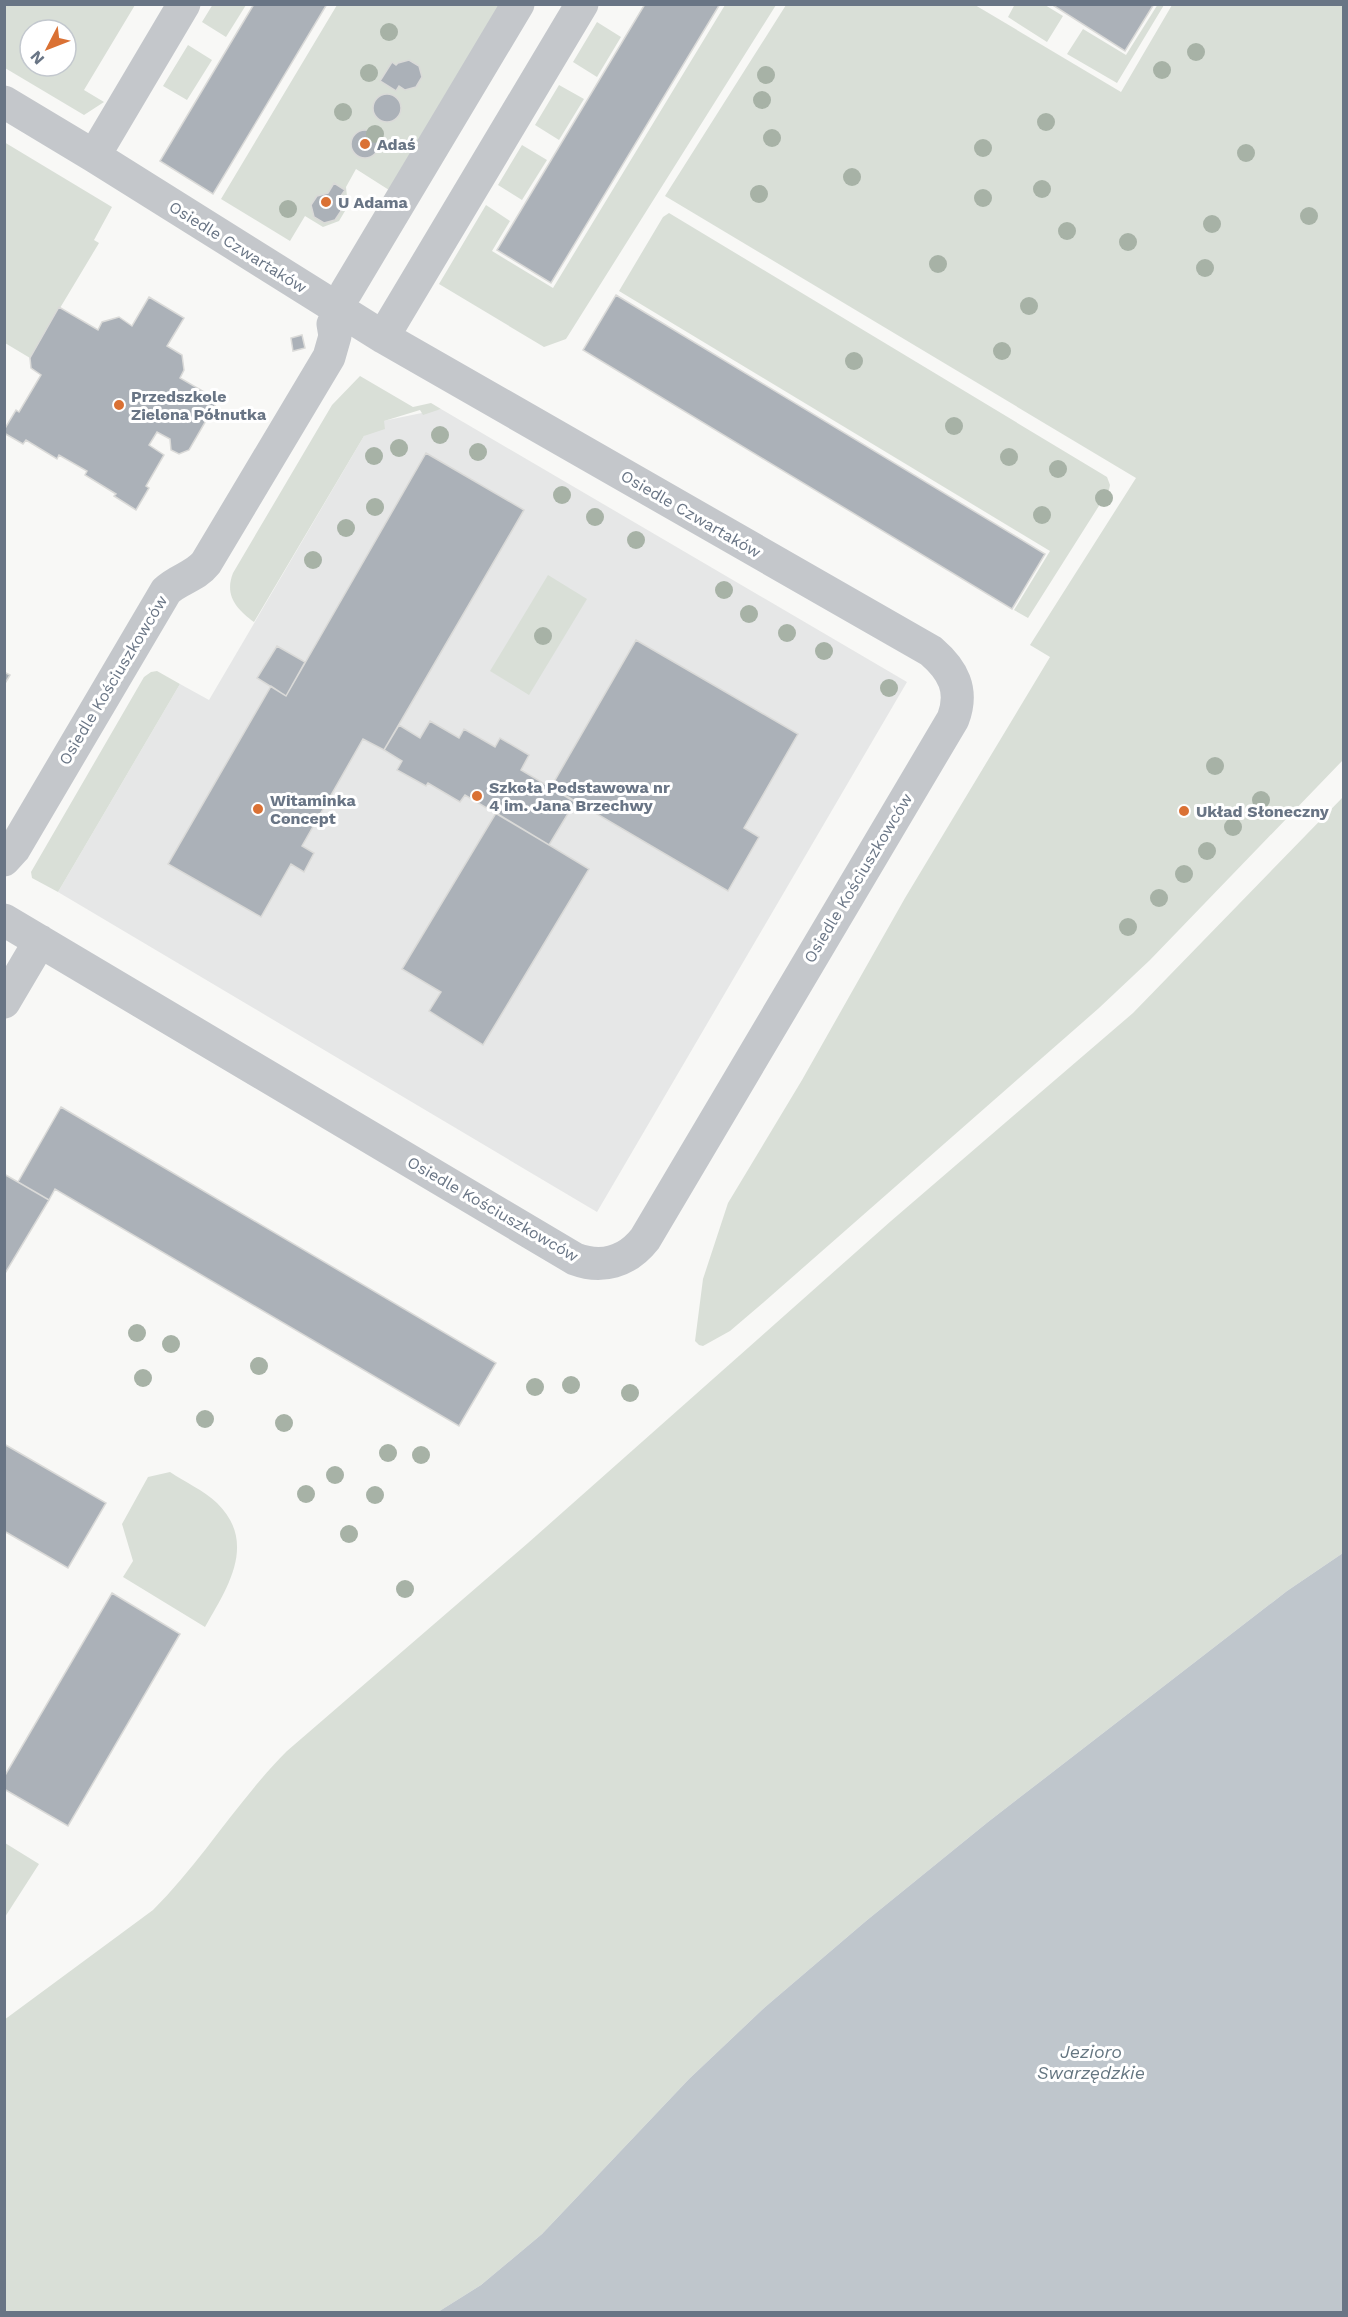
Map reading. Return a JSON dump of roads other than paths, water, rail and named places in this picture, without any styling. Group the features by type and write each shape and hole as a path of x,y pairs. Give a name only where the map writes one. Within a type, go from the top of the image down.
{"street":[{"path":"94,156 184,4"},
{"path":"346,292 518,4"},
{"path":"382,337 582,4"},
{"name":"Osiedle Czwartaków","path":"4,102 382,337 931,651 946,664 957,682 958,693 953,719"},
{"name":"Osiedle Kościuszkowców","path":"4,860 14,849 166,591 171,586 192,576 206,563 329,357 334,336 333,324"},
{"name":"Osiedle Kościuszkowców","path":"4,920 575,1259 598,1264 618,1262 633,1252 645,1239 953,719"},
{"path":"4,1002 40,941"}],"water":[{"name":"Jezioro Swarzędzkie","path":"1343,1553 1343,2312 438,2312 481,2285 542,2234 689,2079 764,2008 866,1921 988,1822 1287,1591"}],"place":[{"name":"Adaś","path":"365,144"},
{"name":"U Adama","path":"326,202"},
{"name":"Przedszkole Zielona Półnutka","path":"119,405"},
{"name":"Szkoła Podstawowa nr 4 im. Jana Brzechwy","path":"477,796"},
{"name":"Witaminka Concept","path":"258,809"},
{"name":"Układ Słoneczny","path":"1184,811"}]}
